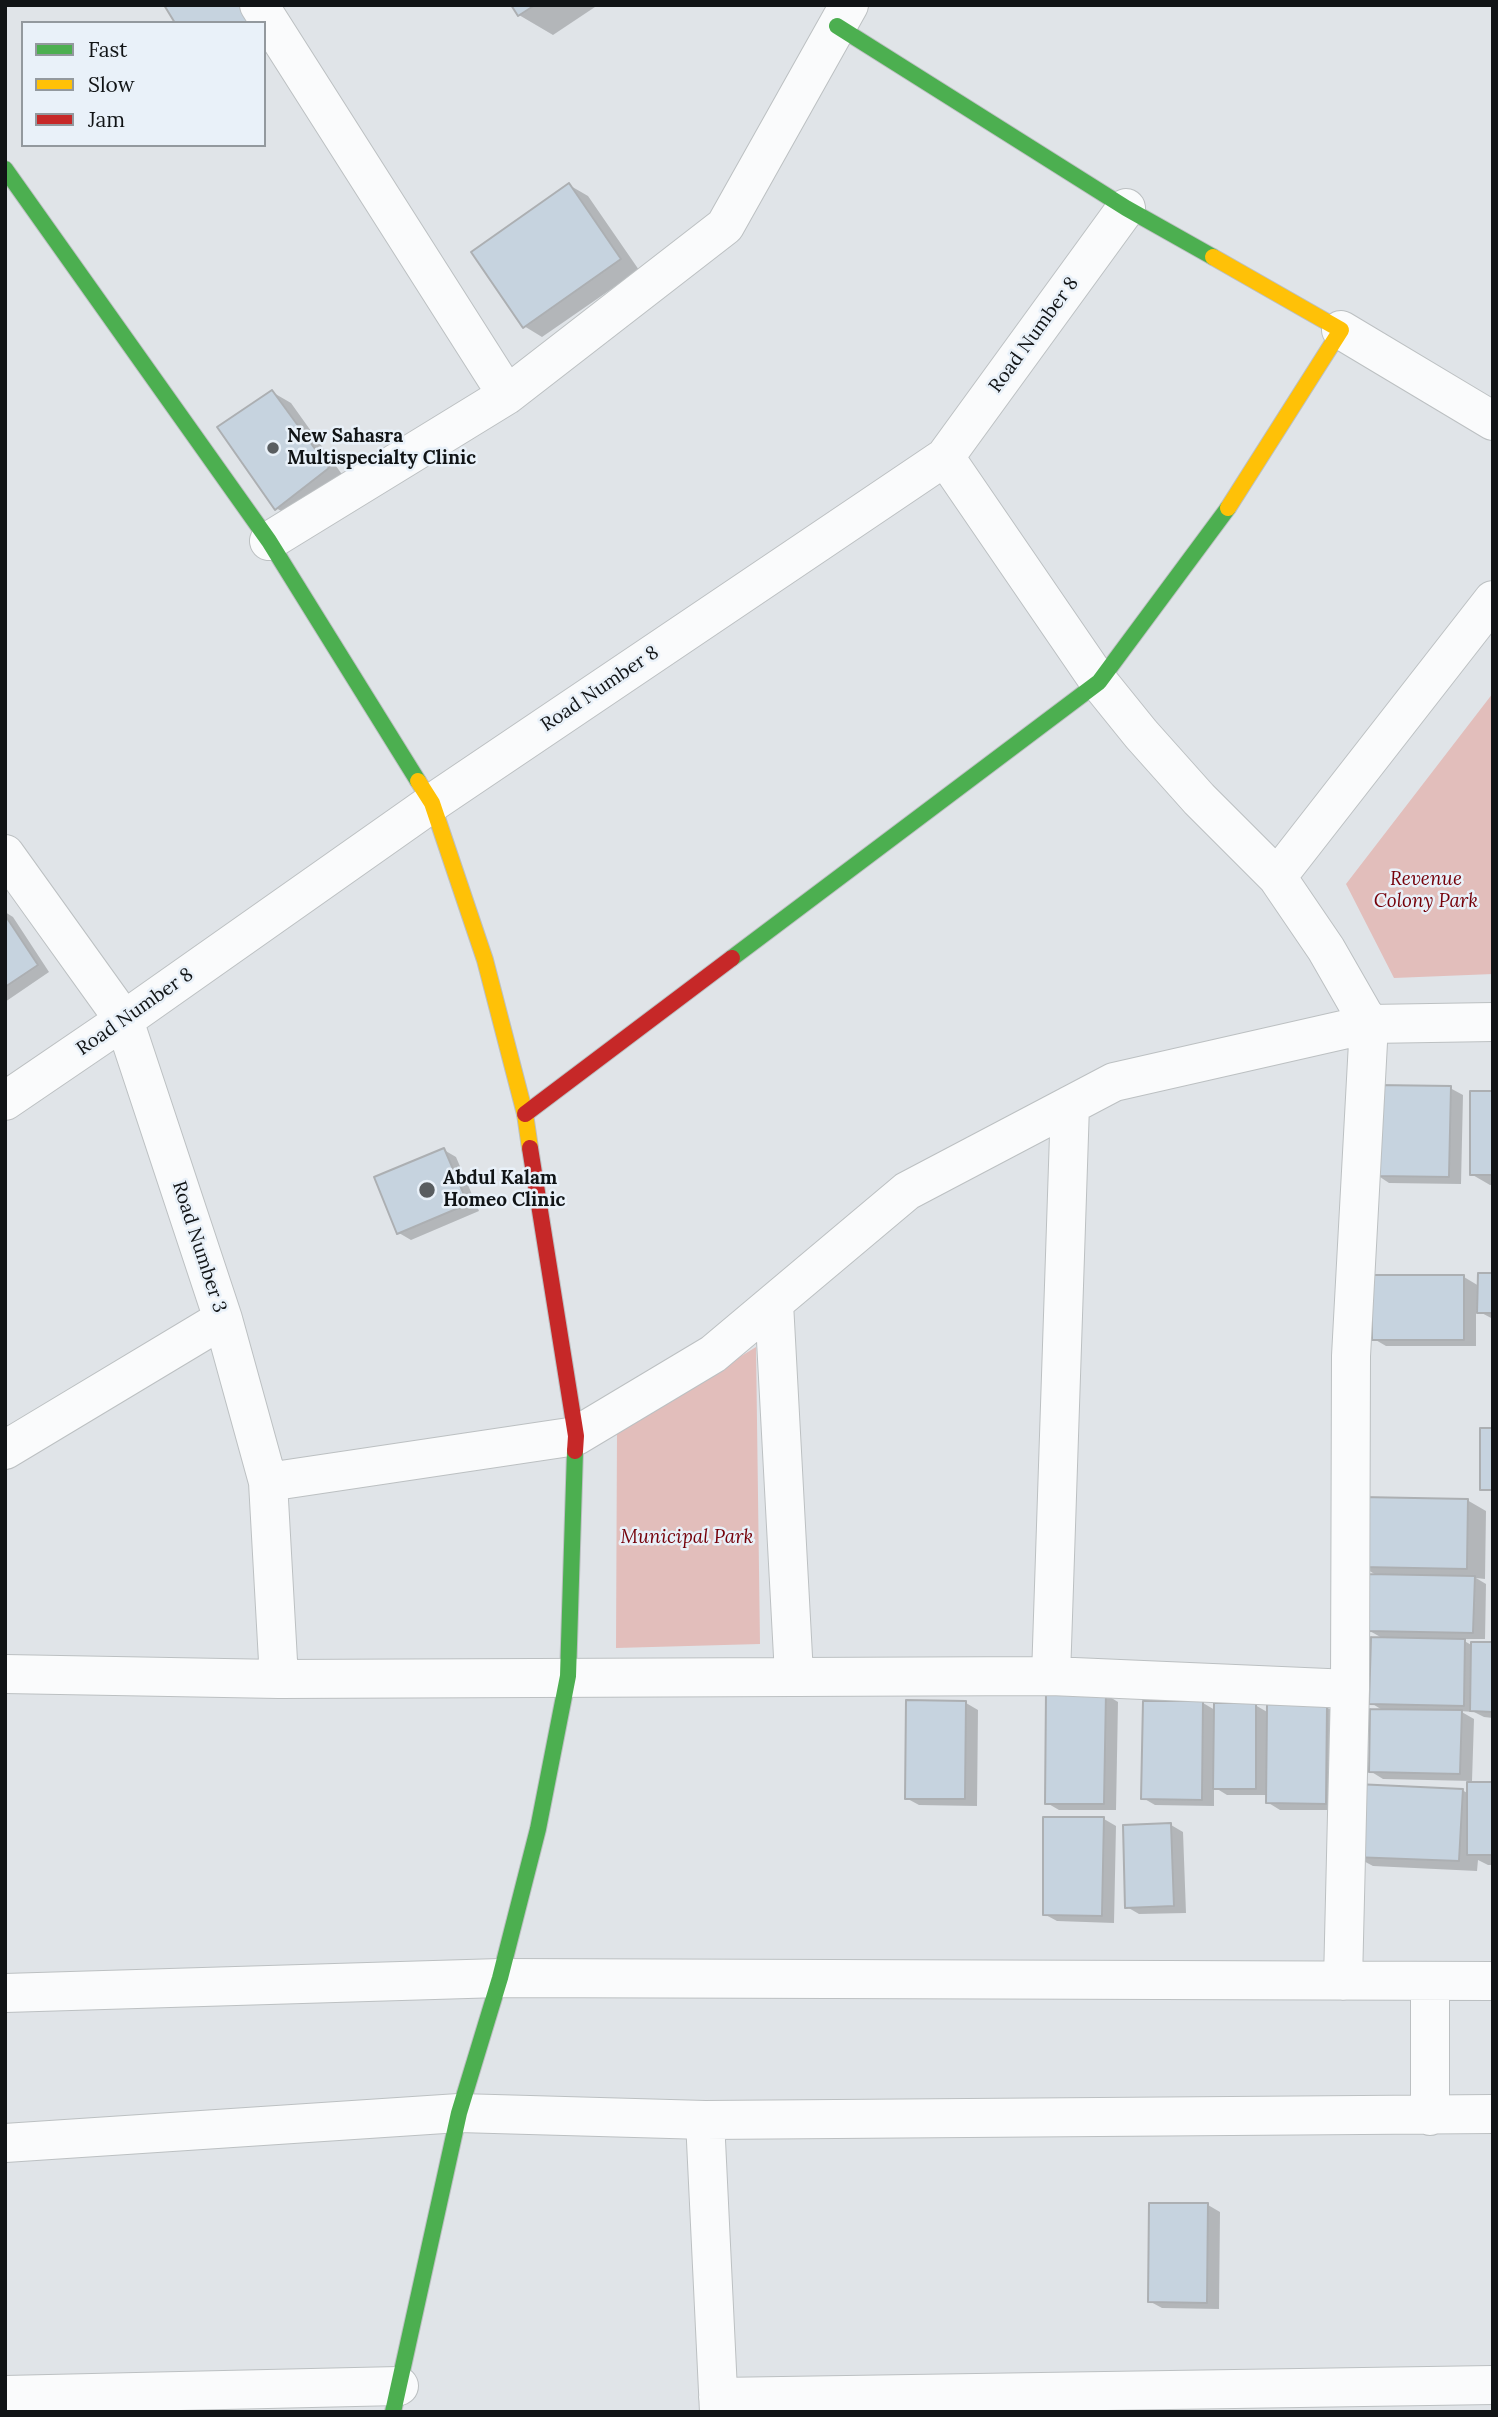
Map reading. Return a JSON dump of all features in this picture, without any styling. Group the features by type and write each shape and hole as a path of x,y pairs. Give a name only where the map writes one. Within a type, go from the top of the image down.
{"street":[{"path":"259,5 507,395"},
{"path":"269,541 507,395 726,226 843,15 1126,208 1341,330 1493,421"},
{"path":"5,169 269,541 432,803 485,960 525,1114 576,1436 568,1676 538,1829 500,1978 459,2113 396,2399 5,2395"},
{"name":"Road Number 8","path":"5,1101 432,803 945,457 1126,208"},
{"path":"525,1114 1099,682 1233,501 1341,330"},
{"path":"945,457 1099,682 1199,799 1277,877 1326,949 1369,1024 1351,1356 1350,1689 1343,1980"},
{"path":"1277,877 1493,600"},
{"name":"Road Number 3","path":"5,854 124,1020 223,1319 268,1482 279,1679"},
{"path":"268,1482 576,1436 713,1354 907,1191 1114,1082 1369,1024 1493,1022"},
{"path":"1051,1676 1070,1105"},
{"path":"774,1303 794,1675"},
{"path":"5,1450 223,1319"},
{"path":"5,1674 279,1679 1051,1676 1350,1689"},
{"path":"5,1993 500,1978 1493,1981"},
{"path":"1430,1981 1430,2116"},
{"path":"5,2143 459,2113 705,2120 1493,2114"},
{"path":"705,2120 718,2404 1493,2385"}],"green space":[{"name":"Revenue Colony Park","path":"1493,693 1493,974 1394,978 1346,884"},
{"name":"Municipal Park","path":"756,1347 760,1644 616,1648 617,1432"}],"building":[{"path":"164,5 265,5 268,10 249,21 174,21"},
{"path":"511,5 535,5 518,16"},
{"path":"569,183 621,259 523,328 471,252"},
{"name":"New Sahasra Multispecialty Clinic","path":"272,390 329,468 275,510 217,427"},
{"path":"5,915 38,965 5,987"},
{"path":"1376,1085 1451,1086 1449,1177 1375,1176"},
{"path":"1470,1091 1493,1091 1493,1175 1470,1175"},
{"path":"444,1148 468,1204 397,1234 374,1177"},
{"path":"1478,1273 1493,1273 1493,1313 1477,1313"},
{"path":"1372,1275 1464,1275 1464,1340 1372,1340"},
{"path":"1480,1428 1493,1428 1493,1490 1480,1490"},
{"path":"1361,1497 1468,1499 1467,1569 1360,1567"},
{"path":"1368,1574 1475,1576 1473,1633 1366,1631"},
{"path":"1371,1637 1465,1639 1464,1706 1369,1704"},
{"path":"1471,1642 1493,1642 1493,1712 1470,1711"},
{"path":"1046,1692 1106,1693 1104,1804 1045,1804"},
{"path":"906,1700 966,1701 965,1799 905,1799"},
{"path":"1143,1701 1203,1701 1202,1800 1141,1799"},
{"path":"1214,1703 1256,1703 1256,1789 1213,1789"},
{"path":"1267,1704 1327,1706 1326,1804 1266,1803"},
{"path":"1370,1709 1462,1710 1460,1774 1369,1772"},
{"path":"1467,1782 1493,1782 1493,1855 1467,1855"},
{"path":"1356,1784 1463,1789 1459,1861 1352,1857"},
{"path":"1043,1817 1104,1817 1102,1916 1043,1915"},
{"path":"1171,1823 1174,1906 1125,1908 1123,1825"},
{"path":"1149,2203 1208,2203 1207,2303 1148,2302"}],"traffic: fast":[{"path":"837,26 1126,208 1213,257"},
{"path":"5,169 269,541 418,781"},
{"path":"732,958 1099,682 1228,508"},
{"path":"393,2412 459,2113 500,1978 538,1829 568,1676 575,1451"}],"traffic: slow":[{"path":"1213,257 1341,330 1228,508"},
{"path":"418,781 432,803 485,960 525,1114 530,1148"}],"traffic: jam":[{"path":"525,1114 732,958"},
{"path":"530,1148 576,1436 575,1451"}],"place":[{"name":"New Sahasra Multispecialty Clinic","path":"273,448"},
{"name":"Abdul Kalam Homeo Clinic","path":"427,1190"}]}
